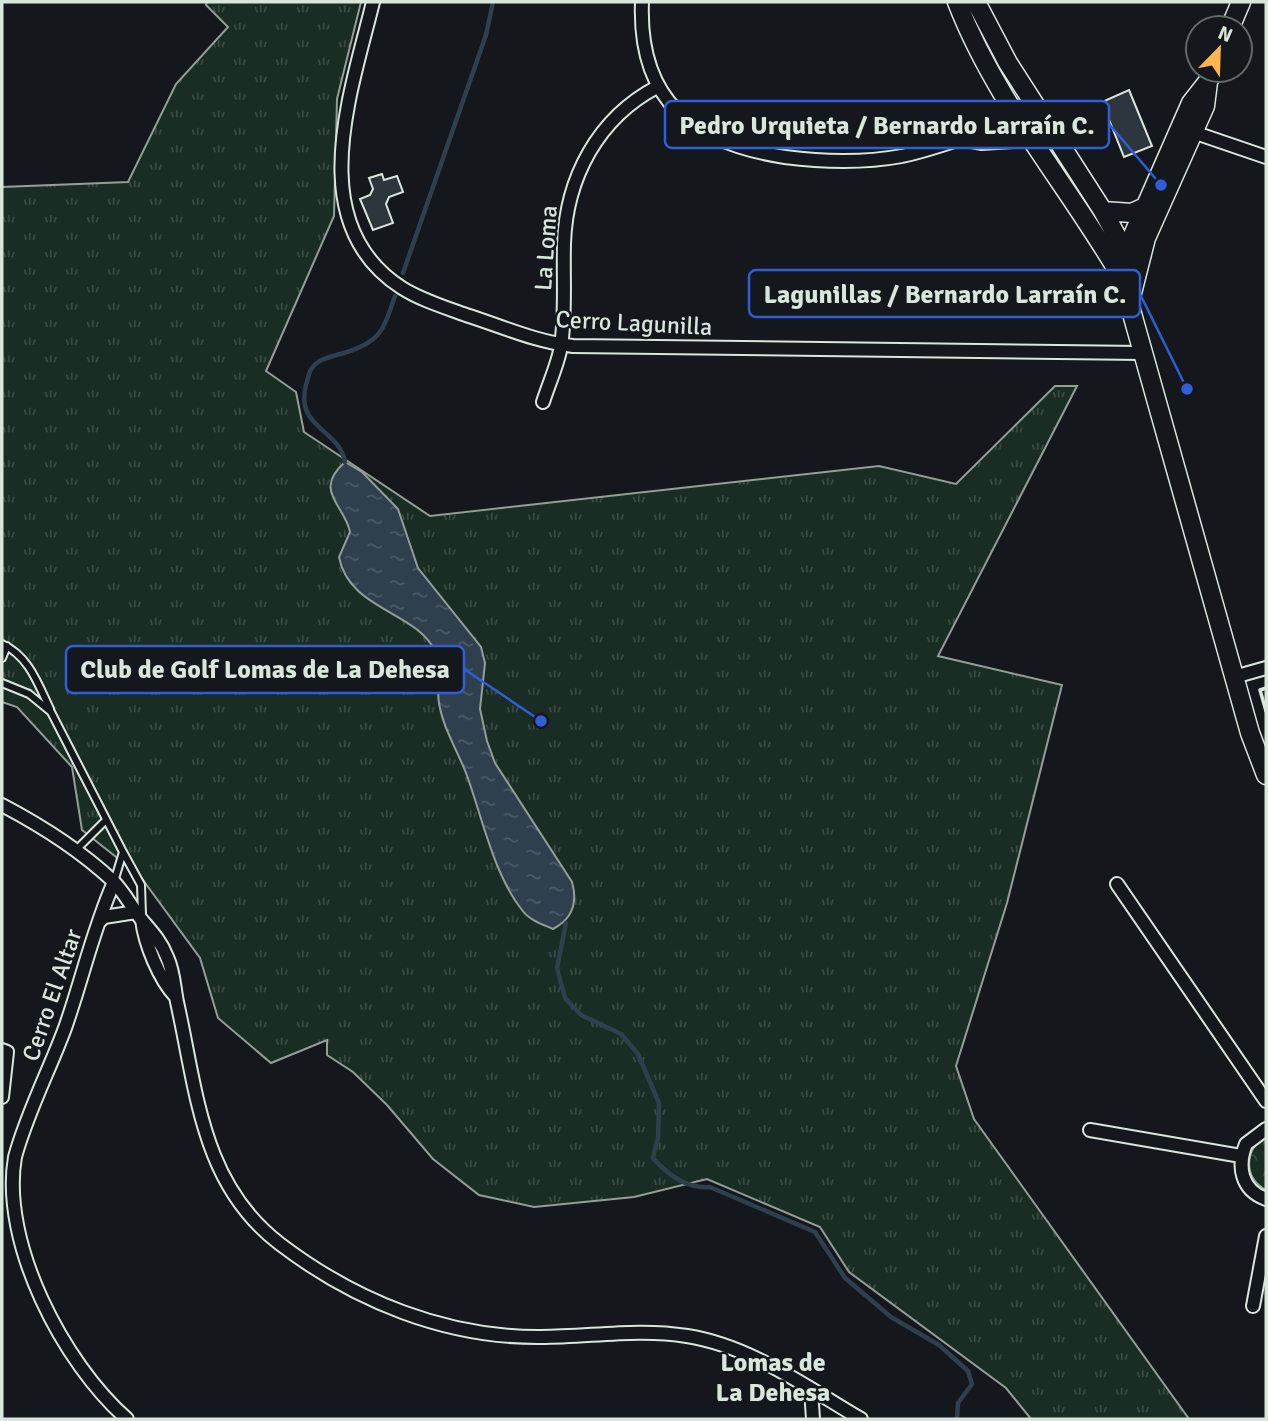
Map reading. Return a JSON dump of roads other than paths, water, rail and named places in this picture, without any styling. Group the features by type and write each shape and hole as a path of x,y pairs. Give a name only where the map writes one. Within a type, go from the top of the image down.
{"main road":[{"path":"957,2 987,68 1128,291"},
{"path":"976,2 1039,115 1103,211 1126,251 1128,291 1142,353 1253,743 1266,775"},
{"path":"1128,291 1188,130 1191,103 1205,84"},
{"path":"1126,251 1188,130"},
{"path":"1103,211 1132,214 1147,206"}],"street":[{"name":"Cerro Lagunilla","path":"373,2 347,117 341,169 342,200 356,240 381,272 415,295 561,345 1142,353"},
{"path":"642,2 644,50 657,87 666,101 698,130 733,146 772,155 816,160 863,160 902,156 965,140 1039,115"},
{"name":"La Loma","path":"543,402 561,345 565,227 579,170 611,121 632,102 657,87"},
{"path":"1188,130 1266,157"},
{"path":"965,140 981,143 1032,140"},
{"path":"1234,677 1266,668"},
{"path":"2,806 76,850 114,882 156,934 175,977 176,997 204,1135 231,1189 277,1242 308,1264 381,1303 452,1329 495,1336 645,1332 688,1336 751,1355 861,1419"},
{"name":"Cerro El Altar","path":"114,882 72,1009 14,1158 10,1187 14,1237 40,1302 65,1347 89,1381 127,1419"},
{"path":"1117,884 1266,1101"},
{"name":"Cerro El Altar","path":"100,921 104,917 139,916"},
{"path":"2,1050 7,1052 8,1060 2,1097"},
{"path":"1266,1129 1254,1135 1241,1156 1244,1180 1251,1190 1266,1199"},
{"path":"1090,1130 1241,1156"},
{"path":"2,1170 10,1187"},
{"path":"1253,1306 1266,1236"},
{"path":"811,1390 813,1419"}],"lane":[{"path":"2,658 4,645"},
{"path":"4,645 32,669 52,714 141,885 139,916"},
{"path":"2,683 29,694 52,714"},
{"path":"76,850 106,820"},
{"path":"114,882 123,852"}],"water":[{"path":"345,462 362,472 398,509 418,568 481,647 485,663 480,709 495,763 572,882 572,910 560,925 553,929 525,913 503,879 466,773 441,712 435,651 426,638 413,627 369,599 345,575 339,557 350,532 333,498 331,481"}],"waterway":[{"path":"403,273 486,35 493,2"},
{"path":"345,462 335,442 312,420 307,411 304,400 309,375 321,360 357,348 374,339 384,326 395,296"},
{"path":"566,923 557,968 565,998 581,1015 621,1034 638,1054 659,1103 658,1138 653,1158 665,1170 686,1183 710,1187 815,1232 845,1278 891,1317 939,1345 968,1371 972,1384 958,1403 957,1419"}],"place":[{"name":"Pedro Urquieta / Bernardo Larraín C.","path":"1161,185"},
{"name":"Lagunillas / Bernardo Larraín C.","path":"1187,389"},
{"name":"Club de Golf Lomas de La Dehesa","path":"541,721"}],"district":[{"name":"Lomas de La Dehesa","path":"773,1378"}]}
